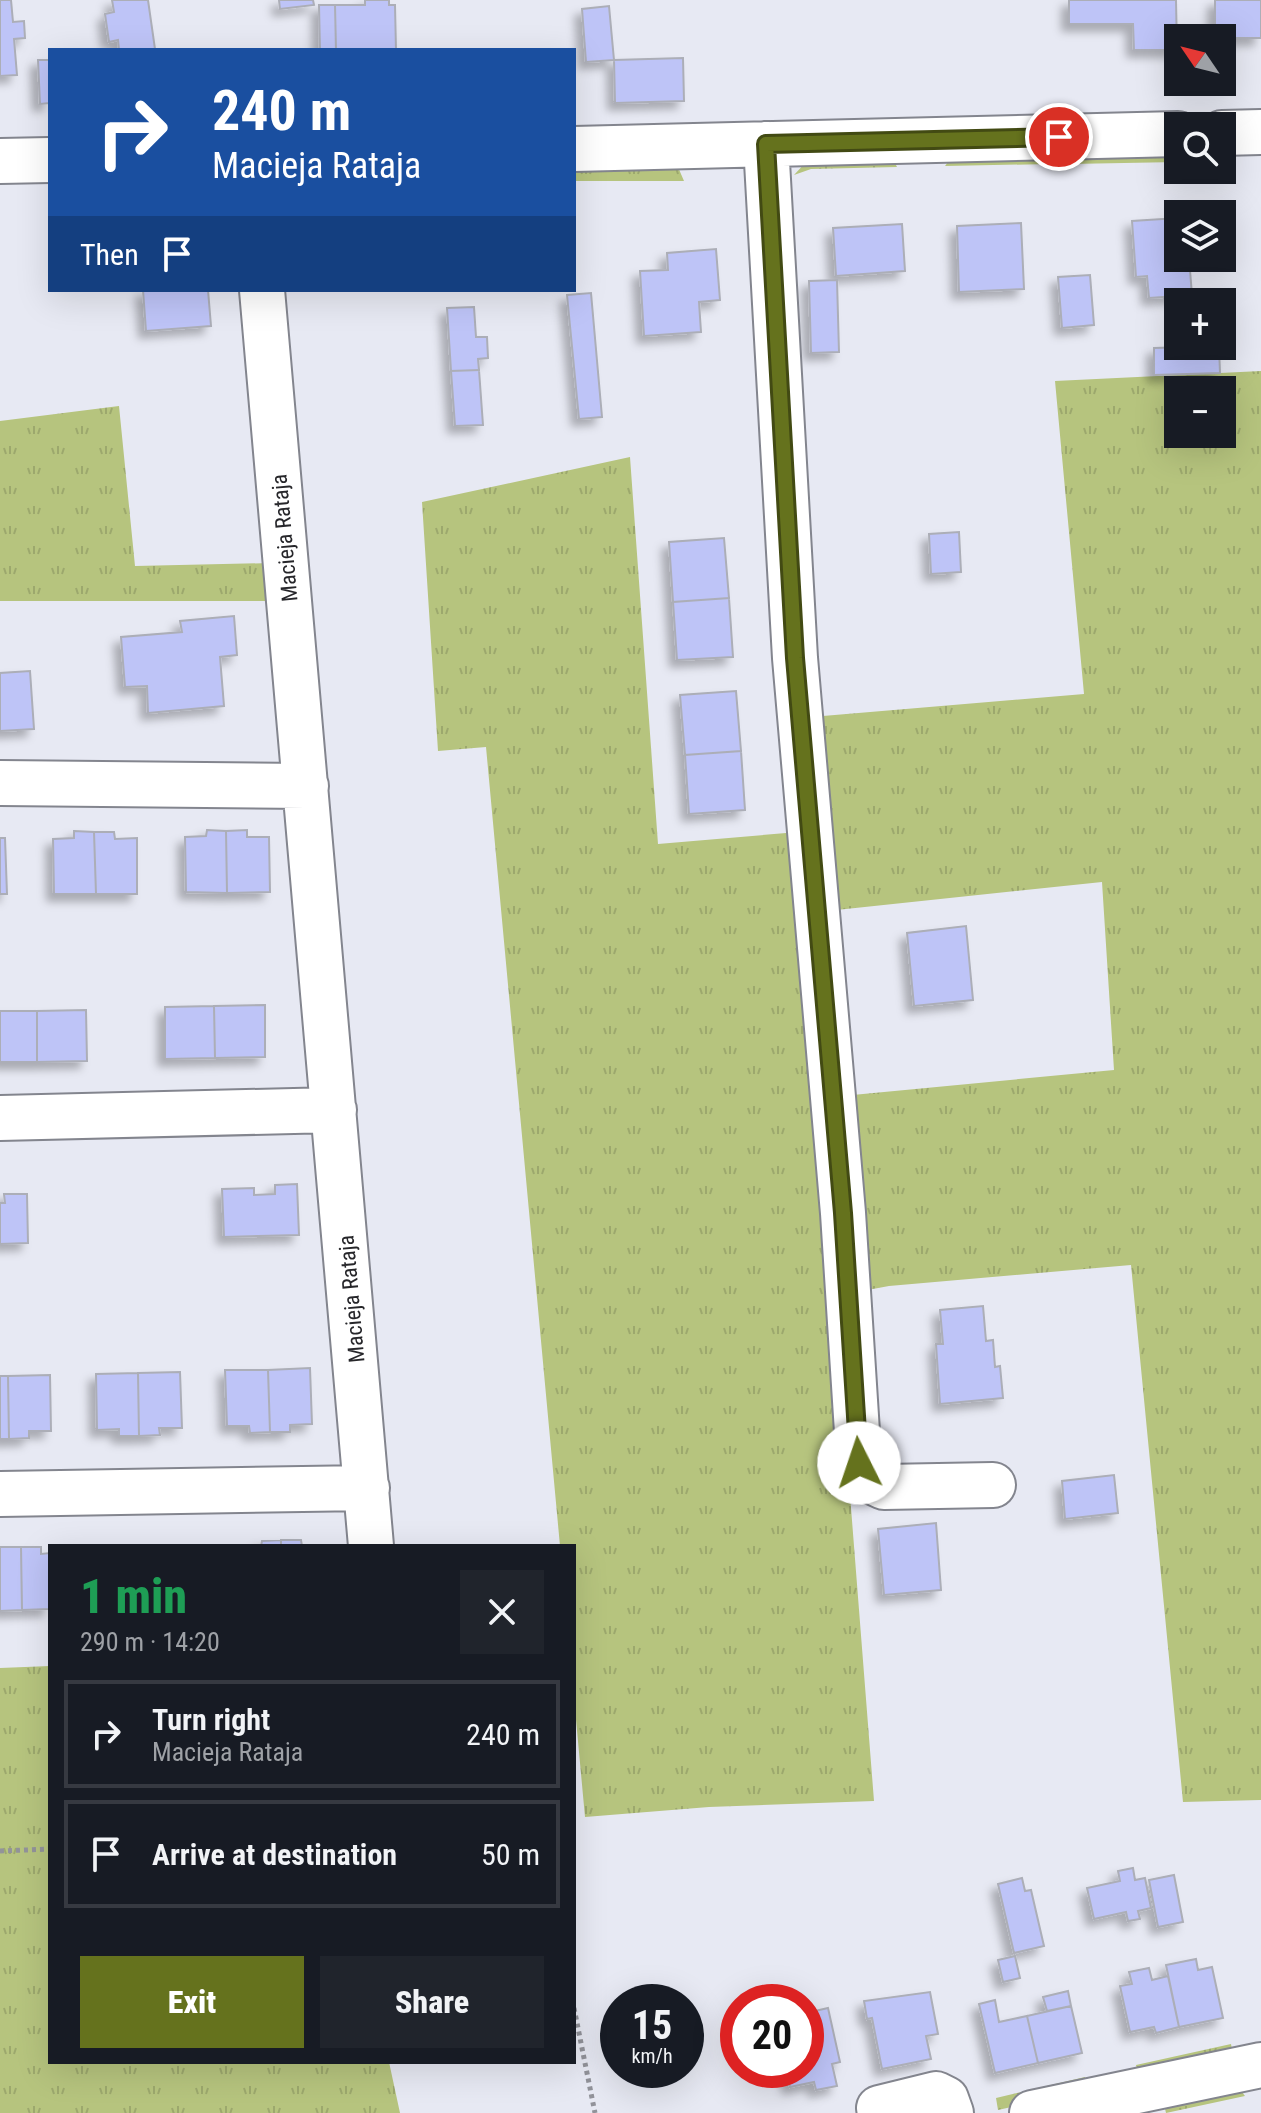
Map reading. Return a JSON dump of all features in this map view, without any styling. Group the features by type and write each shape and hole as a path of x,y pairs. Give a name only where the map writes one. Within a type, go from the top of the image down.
{"street":[{"path":"1236,133 1261,132"},
{"path":"576,149 1164,134"},
{"path":"766,144 795,658 843,1213 859,1463 869,1480 884,1487 993,1485"},
{"path":"0,161 48,160"},
{"name":"Macieja Rataja","path":"262,292 371,1544"},
{"path":"0,783 306,786"},
{"path":"0,1118 334,1110"},
{"path":"0,1494 367,1488"},
{"path":"1032,2113 1261,2065"},
{"path":"879,2108 936,2094 946,2099 951,2113"}],"path":[{"path":"0,1851 48,1849"},
{"path":"576,2018 595,2113"}],"green space":[{"path":"1164,150 1164,162 1070,164 1078,152"},
{"path":"1045,152 1050,164 945,166 954,154"},
{"path":"892,157 897,167 811,169 794,175 807,161"},
{"path":"576,164 678,167 684,181 576,181"},
{"path":"1261,371 1261,1800 1183,1802 1131,1265 862,1291 842,1096 1114,1070 1102,882 827,911 811,717 1084,694 1055,381"},
{"path":"119,406 135,566 271,563 274,601 0,601 0,421"},
{"path":"630,457 658,844 798,832 874,1801 709,1807 585,1817 576,1720 576,1544 560,1544 486,747 438,751 422,502"},
{"path":"48,1666 48,2064 389,2064 400,2113 0,2113 0,1668"},
{"path":"1231,2044 1234,2060 1138,2075 1136,2065"},
{"path":"1085,2077 1088,2090 998,2110 996,2098"},
{"path":"1236,2084 1245,2096 1166,2113 1163,2100"}],"building":[{"path":"0,0 11,0 13,22 24,21 25,38 14,39 17,75 0,76"},
{"path":"112,0 148,0 155,48 119,48 118,40 109,42 105,14 114,12"},
{"path":"279,0 313,0 314,5 280,9"},
{"path":"365,0 389,0 389,5 395,5 396,48 336,48 335,5 365,5"},
{"path":"1069,0 1176,0 1176,24 1164,24 1164,50 1134,50 1133,24 1069,24"},
{"path":"1215,0 1261,0 1261,38 1236,38 1236,24 1215,24"},
{"path":"319,5 335,5 336,48 320,48"},
{"path":"609,6 614,60 586,62 582,9"},
{"path":"683,58 684,101 615,103 614,60"},
{"path":"38,60 48,60 48,103 40,104"},
{"path":"1164,219 1164,272 1190,272 1191,288 1164,288 1164,297 1149,298 1147,276 1136,277 1132,221"},
{"path":"1021,223 1024,289 959,292 957,226"},
{"path":"902,224 905,271 836,276 833,228"},
{"path":"716,249 720,300 699,302 701,332 644,336 640,271 668,270 667,253"},
{"path":"1090,275 1094,325 1062,328 1058,277"},
{"path":"837,280 839,352 811,353 809,281"},
{"path":"143,292 208,292 211,326 146,331"},
{"path":"591,293 602,417 579,419 567,295"},
{"path":"474,307 476,337 487,337 488,358 478,359 479,370 451,371 447,308"},
{"path":"1154,348 1164,348 1164,360 1220,360 1220,373 1154,375"},
{"path":"479,370 483,425 455,426 451,371"},
{"path":"959,532 961,572 931,574 929,534"},
{"path":"724,538 729,598 673,602 669,542"},
{"path":"729,598 733,657 677,660 673,602"},
{"path":"234,616 237,655 220,657 224,706 148,713 147,686 125,687 121,637 182,632 180,621"},
{"path":"30,671 34,729 0,731 0,673"},
{"path":"736,691 741,751 685,755 680,695"},
{"path":"741,751 745,810 689,814 685,755"},
{"path":"207,830 226,831 227,893 186,892 185,837 206,836"},
{"path":"247,830 247,837 269,837 270,892 227,893 226,831"},
{"path":"74,831 94,832 96,894 54,894 53,839 74,838"},
{"path":"94,832 114,832 115,839 137,838 137,894 96,894"},
{"path":"0,838 5,838 7,894 0,894"},
{"path":"966,926 973,1000 914,1006 907,933"},
{"path":"265,1005 265,1057 215,1058 214,1006"},
{"path":"214,1006 215,1058 165,1059 165,1007"},
{"path":"86,1010 87,1061 37,1062 37,1011"},
{"path":"0,1011 37,1011 37,1062 0,1062"},
{"path":"297,1184 299,1235 224,1237 222,1189 254,1188 254,1195 275,1194 275,1185"},
{"path":"4,1194 27,1194 28,1243 0,1244 0,1203 5,1203"},
{"path":"983,1306 986,1341 993,1340 995,1367 1000,1366 1003,1398 940,1404 936,1344 943,1344 940,1310"},
{"path":"310,1368 312,1424 290,1425 290,1432 270,1432 268,1370"},
{"path":"225,1370 268,1370 270,1432 250,1433 249,1426 227,1426"},
{"path":"180,1372 182,1428 159,1428 160,1435 139,1436 138,1373"},
{"path":"138,1373 139,1436 119,1436 119,1429 97,1430 96,1374"},
{"path":"50,1375 51,1431 29,1431 29,1438 9,1439 8,1376"},
{"path":"0,1376 8,1376 9,1439 0,1439"},
{"path":"1114,1475 1118,1513 1065,1519 1062,1481"},
{"path":"936,1523 941,1590 884,1595 878,1529"},
{"path":"281,1540 281,1544 261,1544 262,1541"},
{"path":"281,1540 301,1540 302,1544 281,1544"},
{"path":"0,1547 21,1547 22,1610 0,1611"},
{"path":"21,1547 41,1547 41,1554 48,1553 48,1609 22,1610"},
{"path":"1133,1868 1135,1880 1145,1878 1151,1908 1138,1911 1140,1919 1128,1921 1126,1912 1094,1919 1087,1888 1120,1881 1118,1871"},
{"path":"1174,1875 1183,1922 1158,1927 1149,1880"},
{"path":"1022,1878 1025,1891 1031,1890 1044,1946 1014,1953 998,1884"},
{"path":"1015,1956 1020,1978 1003,1982 998,1960"},
{"path":"1196,1959 1198,1970 1212,1967 1223,2018 1179,2027 1166,1965"},
{"path":"1149,1968 1152,1980 1168,1976 1179,2027 1156,2033 1154,2027 1130,2032 1120,1986 1132,1984 1129,1972"},
{"path":"1068,1991 1071,2006 1047,2011 1043,1997"},
{"path":"930,1992 938,2034 926,2036 931,2059 882,2069 872,2018 867,2019 864,2001"},
{"path":"995,2000 999,2022 1027,2016 1038,2063 995,2073 979,2004"},
{"path":"1071,2006 1082,2053 1038,2063 1027,2016"},
{"path":"828,2008 840,2062 832,2064 837,2086 816,2090 824,2088 824,2009"}],"route":[{"path":"859,1463 843,1213 795,658 766,144 1059,137"}]}
